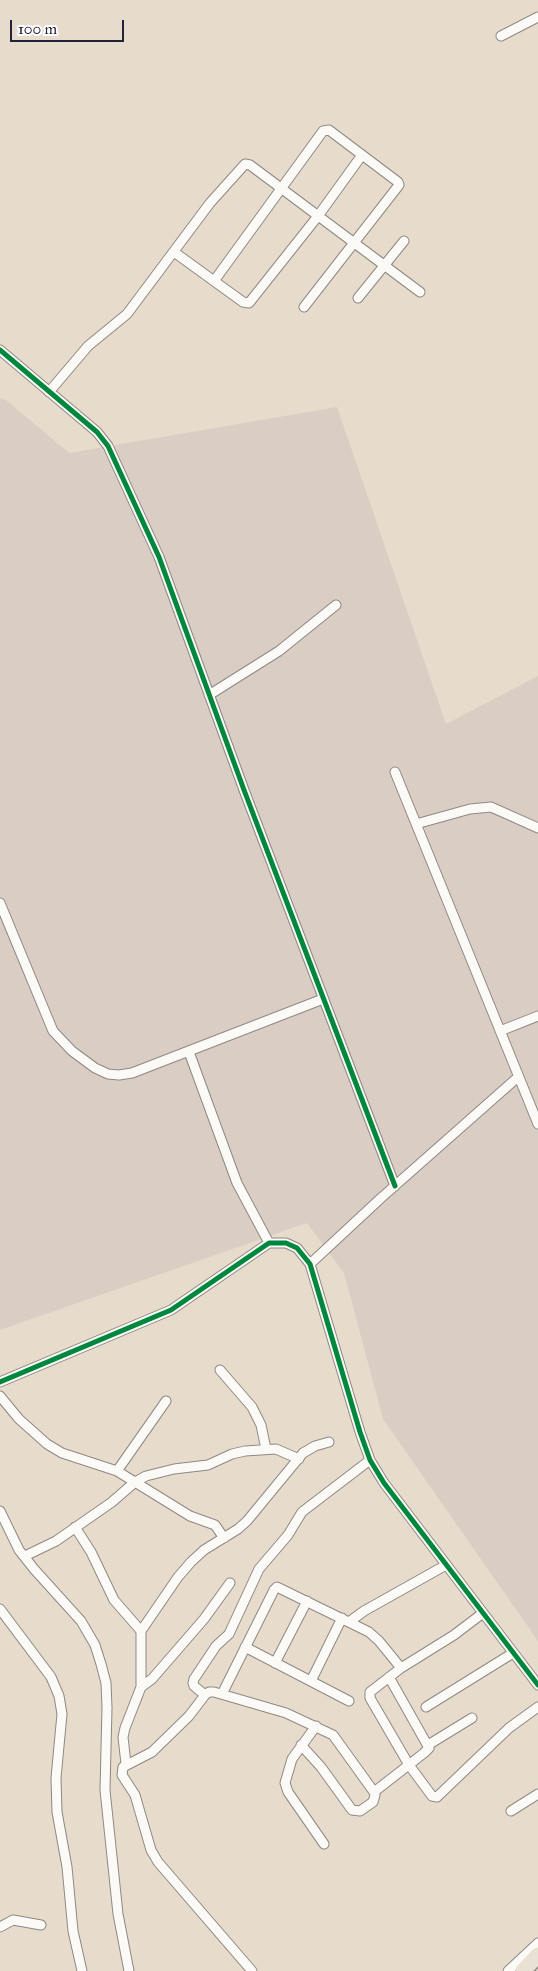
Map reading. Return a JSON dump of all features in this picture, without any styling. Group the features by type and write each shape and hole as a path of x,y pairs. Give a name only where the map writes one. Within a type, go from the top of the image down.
{"main road":[{"path":"523,1971 538,1955"}],"street":[{"path":"501,36 538,17"},
{"path":"214,281 323,131 329,130 398,182 399,185 304,307"},
{"path":"174,252 243,302 249,303 318,216 362,155"},
{"path":"49,392 88,346 127,314 210,203 245,164 250,165 420,292"},
{"path":"358,298 404,241"},
{"path":"0,350 97,432 108,446 159,558 323,999 395,1186"},
{"path":"209,695 279,651 336,606"},
{"path":"395,772 538,1124"},
{"path":"416,824 470,809 491,807 538,828"},
{"path":"0,903 53,1031 72,1052 95,1068 108,1074 132,1073 323,999"},
{"path":"500,1031 538,1016"},
{"path":"189,1052 238,1183 269,1243"},
{"path":"310,1264 518,1077"},
{"path":"0,1382 171,1310 269,1243 286,1243 297,1248 310,1264 370,1460 384,1483 538,1685"},
{"path":"220,1370 252,1407 261,1425 266,1449"},
{"path":"0,1396 19,1419 47,1444 62,1453 117,1472 190,1516 215,1525 224,1538"},
{"path":"117,1472 166,1401"},
{"path":"126,1764 123,1737 141,1687 141,1631 178,1577 191,1562 204,1550 238,1529 308,1449 329,1442"},
{"path":"25,1556 56,1541 112,1502 135,1482 146,1476 174,1469 208,1465 232,1454 266,1449 284,1452 298,1460"},
{"path":"205,1695 193,1683 216,1646 226,1638 259,1569 288,1535 302,1512 370,1460"},
{"path":"0,1510 19,1550 81,1620 101,1664 106,1683 107,1708 105,1790 118,1914 129,1971"},
{"path":"75,1527 91,1552 114,1600 141,1631"},
{"path":"311,1681 346,1620 446,1564"},
{"path":"141,1687 152,1679 204,1619 230,1583"},
{"path":"222,1694 276,1588 280,1587 373,1635 401,1668"},
{"path":"275,1663 307,1601"},
{"path":"0,1609 51,1677 59,1696 62,1714 56,1778 57,1812 66,1867 73,1931 82,1971"},
{"path":"483,1613 454,1635 401,1668 372,1689 369,1694 409,1765 432,1796 437,1797 509,1728 538,1707"},
{"path":"245,1647 349,1701"},
{"path":"426,1708 513,1653"},
{"path":"389,1677 428,1745"},
{"path":"252,1971 158,1862 151,1850 135,1796 122,1775 122,1767 140,1759 161,1744 189,1716 209,1692 286,1713 326,1730 338,1740 374,1792 375,1795 372,1802 360,1811 352,1810 321,1767 301,1745"},
{"path":"374,1792 427,1750 428,1745 472,1718"},
{"path":"316,1726 292,1759 285,1784 288,1792 324,1844"},
{"path":"511,1811 538,1794"},
{"path":"0,1927 13,1920 41,1925"},
{"path":"508,1971 538,1943"}],"shaded area":[{"path":"0,398 6,400 69,453 337,407 446,724 538,676 538,1641 383,1419 344,1273 307,1223 0,1330"}],"cycle path":[{"path":"0,350 97,432 108,446 159,557 244,790 395,1186"},
{"path":"0,1382 171,1310 269,1243 286,1243 297,1248 310,1264 370,1460 384,1483 538,1685"}]}
